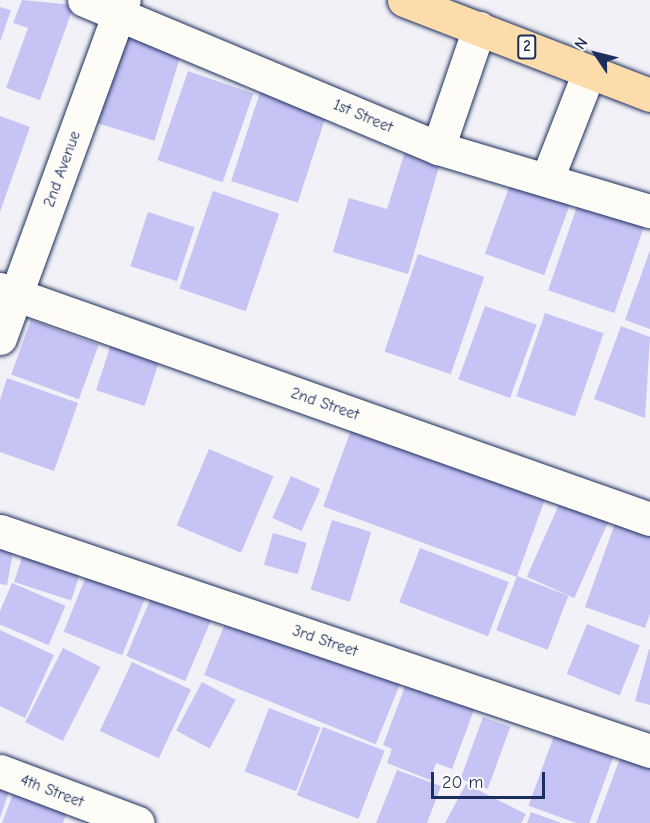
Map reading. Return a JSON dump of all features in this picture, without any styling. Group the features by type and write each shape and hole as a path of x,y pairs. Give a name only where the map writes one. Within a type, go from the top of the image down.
{"highway":[{"name":"2","path":"404,0 650,95"}],"street":[{"name":"1st Street","path":"84,0 122,7 438,148 650,211"},
{"name":"2nd Avenue","path":"0,338 8,292 122,7"},
{"path":"438,148 479,28"},
{"path":"548,179 589,72"},
{"name":"2nd Street","path":"8,292 650,519"},
{"name":"3rd Street","path":"0,531 650,751"},
{"name":"4th Street","path":"0,771 138,823"}],"building":[{"path":"22,0 74,5 40,100 6,88 28,28 13,23"},
{"path":"0,7 11,10 0,42"},
{"path":"125,25 184,43 154,141 95,123"},
{"path":"188,71 253,93 223,182 157,160"},
{"path":"263,83 330,105 298,203 231,181"},
{"path":"0,116 30,127 0,212"},
{"path":"408,142 443,153 408,274 333,252 349,198 387,209"},
{"path":"515,171 574,193 544,275 485,254"},
{"path":"213,191 279,214 246,311 179,288"},
{"path":"582,192 648,215 614,313 548,290"},
{"path":"148,212 195,227 177,281 130,266"},
{"path":"650,250 650,329 625,320"},
{"path":"418,254 484,277 451,374 384,351"},
{"path":"485,306 537,325 510,398 458,379"},
{"path":"545,313 604,333 575,416 516,396"},
{"path":"31,320 99,345 79,399 11,375"},
{"path":"621,326 650,337 645,418 594,399"},
{"path":"114,335 163,351 145,406 96,390"},
{"path":"7,378 78,403 54,471 0,452 0,400"},
{"path":"355,419 549,489 517,577 323,506"},
{"path":"209,449 273,476 241,553 177,525"},
{"path":"291,476 320,489 302,531 272,518"},
{"path":"565,491 613,512 574,598 527,577"},
{"path":"618,515 650,526 650,614 645,628 585,607"},
{"path":"332,520 371,532 350,602 311,590"},
{"path":"273,533 307,543 298,574 264,565"},
{"path":"27,542 84,561 71,600 14,582"},
{"path":"0,544 14,547 7,585 0,584"},
{"path":"420,548 509,582 488,636 399,602"},
{"path":"91,564 149,588 122,655 64,632"},
{"path":"517,576 568,596 548,650 496,630"},
{"path":"12,583 65,606 49,645 0,625 0,611"},
{"path":"156,586 215,611 185,681 126,656"},
{"path":"230,611 402,680 376,744 204,675"},
{"path":"587,624 640,645 620,695 567,674"},
{"path":"0,630 54,655 25,718 0,706"},
{"path":"63,648 100,667 63,741 25,722"},
{"path":"650,649 650,705 635,701"},
{"path":"132,662 191,689 159,758 100,731"},
{"path":"407,681 475,707 452,769 436,763 430,780 387,763 392,749 383,745"},
{"path":"202,682 236,700 210,748 176,731"},
{"path":"269,708 320,728 296,791 245,771"},
{"path":"483,717 510,727 488,789 460,779"},
{"path":"559,722 618,744 589,823 576,823 529,806"},
{"path":"323,727 385,751 358,819 297,795"},
{"path":"622,753 650,764 650,823 596,823"},
{"path":"397,770 441,786 427,823 376,823"},
{"path":"0,779 12,783 0,818"},
{"path":"18,781 71,800 63,823 2,823"},
{"path":"466,784 526,814 521,823 445,823"},
{"path":"531,812 561,823 527,823"}]}
